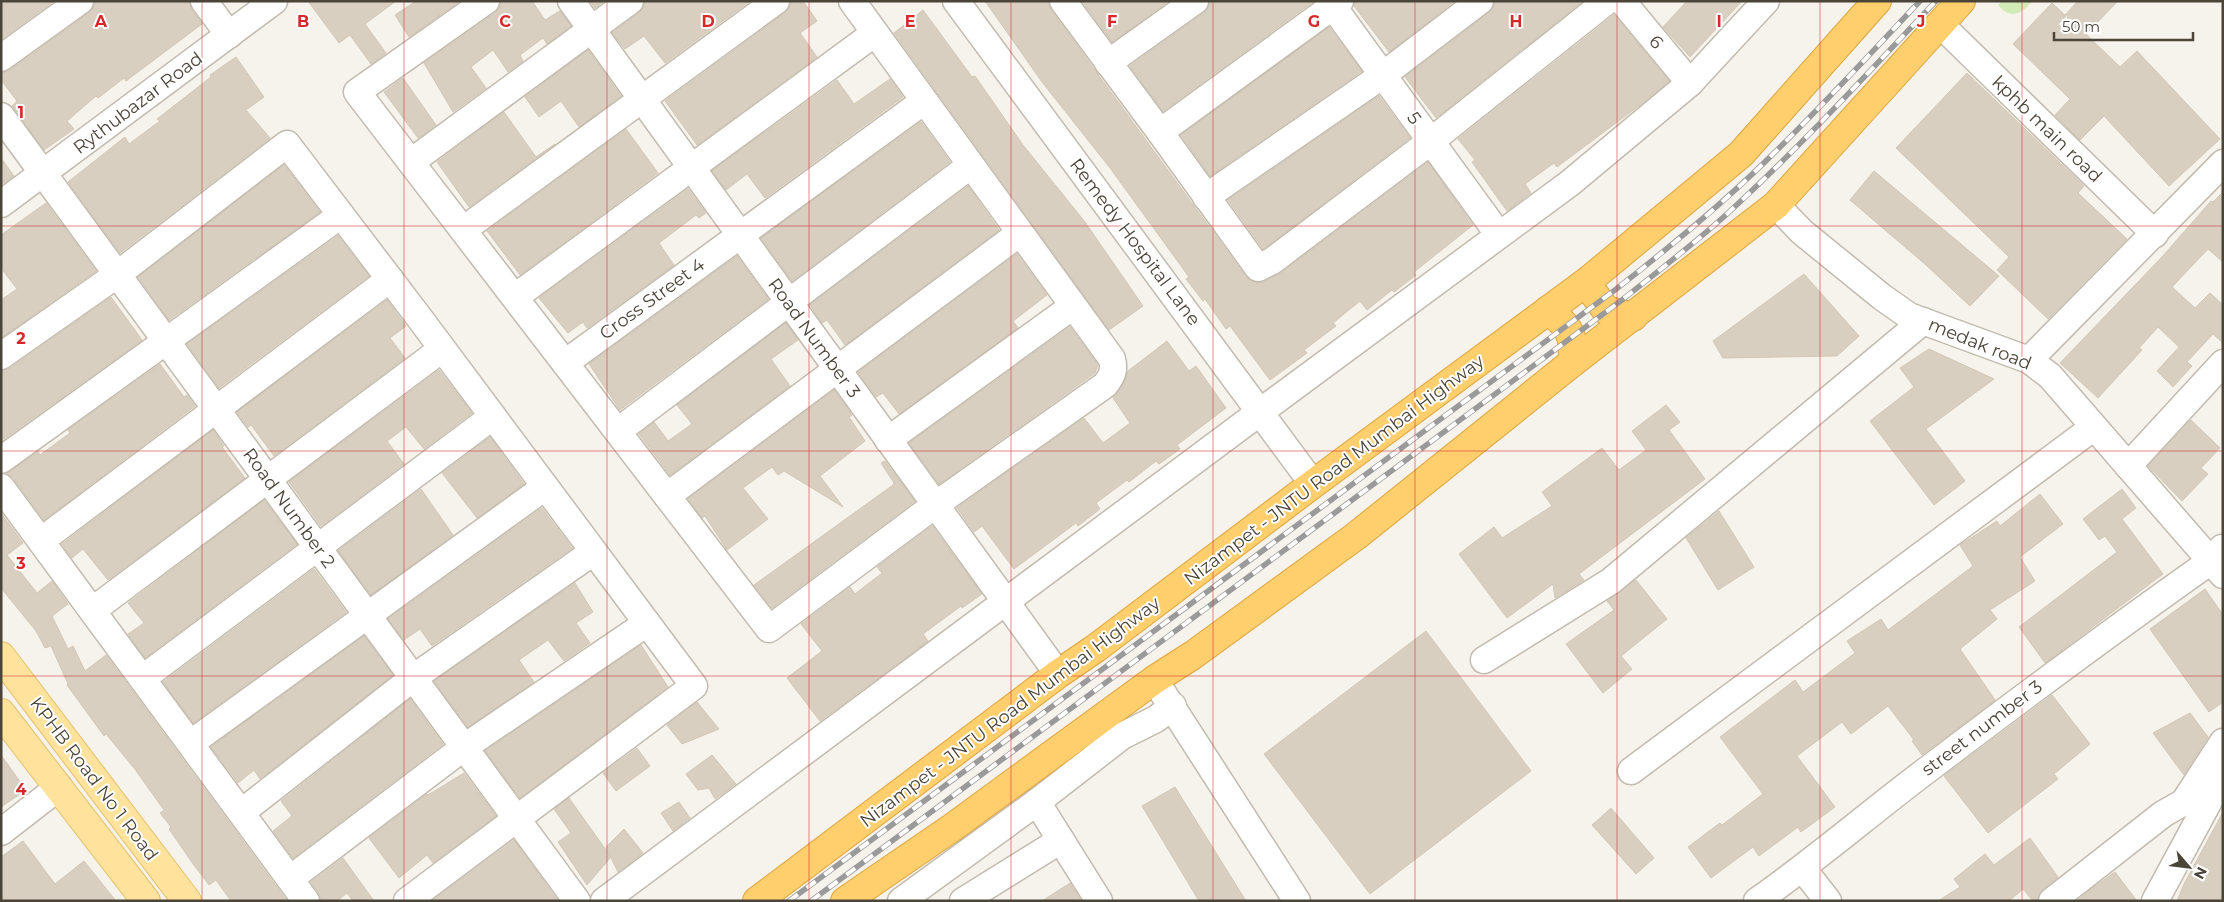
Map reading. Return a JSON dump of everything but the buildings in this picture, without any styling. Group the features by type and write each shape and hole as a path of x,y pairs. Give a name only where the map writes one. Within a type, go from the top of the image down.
{"highway":[{"name":"Nizampet - JNTU Road Mumbai Highway","path":"757,901 1312,484 1589,280 1741,154 1876,1"},
{"path":"845,901 976,810 1154,680 1194,655 1356,536 1573,362 1776,205 1961,1"},
{"path":"1589,280 1592,291 1606,310 1633,316"},
{"path":"1548,310 1561,320 1571,334 1573,339 1573,362"}],"main road":[{"name":"KPHB Road No 1 Road","path":"1,656 187,901"},
{"name":"KPHB Road No 1 Road","path":"1,714 59,787 142,899"}],"street":[{"path":"1,58 80,1"},
{"path":"204,1 229,35"},
{"name":"Rythubazar Road","path":"1,204 274,1"},
{"path":"486,1 357,92 769,629 935,505 1105,385 1114,367 1112,359 852,1"},
{"name":"Road Number 3","path":"571,1 1058,674"},
{"path":"411,162 630,1"},
{"path":"463,230 776,1"},
{"name":"Remedy Hospital Lane","path":"956,1 1312,484"},
{"path":"1063,1 1258,268 1272,261 1431,141 1607,1"},
{"path":"1108,63 1195,1"},
{"path":"1206,197 1383,75 1480,1"},
{"name":"6","path":"1622,1 1690,83"},
{"path":"604,901 1570,183 1690,83 1766,1"},
{"path":"1160,132 1334,3"},
{"name":"5","path":"1334,3 1383,75 1499,235"},
{"name":"kphb main road","path":"1940,24 2155,234"},
{"path":"514,297 875,33"},
{"name":"Cross Street 4","path":"565,363 924,101"},
{"name":"Road Number 2","path":"1,116 577,901"},
{"path":"1,356 118,274 287,144 694,686 407,901"},
{"path":"2029,360 2223,163"},
{"path":"618,431 971,165"},
{"name":"medak road","path":"1776,205 1794,225 1909,316 2029,360 2050,376 2128,466 2219,561"},
{"path":"1,460 341,215"},
{"path":"667,496 1020,233"},
{"path":"42,540 390,280"},
{"path":"888,440 1073,306"},
{"path":"1484,660 1611,581 1923,321"},
{"path":"93,610 442,349"},
{"path":"2128,466 2223,363"},
{"path":"143,678 492,417"},
{"path":"1631,771 2094,427"},
{"path":"190,743 545,486"},
{"path":"1,487 42,540 306,901"},
{"path":"242,812 412,678 593,552"},
{"name":"street number 3","path":"1757,901 1803,869 1931,766 2042,682 2219,561"},
{"path":"290,879 464,748 647,624"},
{"path":"1154,680 1173,706 1297,901"},
{"path":"901,901 1037,802 1122,736 1156,719 1173,706"},
{"path":"2052,901 2163,814 2184,802 2223,742"},
{"path":"2155,901 2223,775"},
{"path":"1,832 59,787"},
{"path":"1037,802 1099,901"},
{"path":"963,901 1061,840"},
{"path":"1803,869 1828,901"}],"green space":[{"path":"2002,1 2032,1 2020,12 2011,14 2002,10 1998,5"}],"railway":[{"path":"789,901 1636,274 1754,172 1829,98 1920,1"},
{"path":"811,901 1622,300 1675,258 1728,213 1782,162 1936,1"}]}
